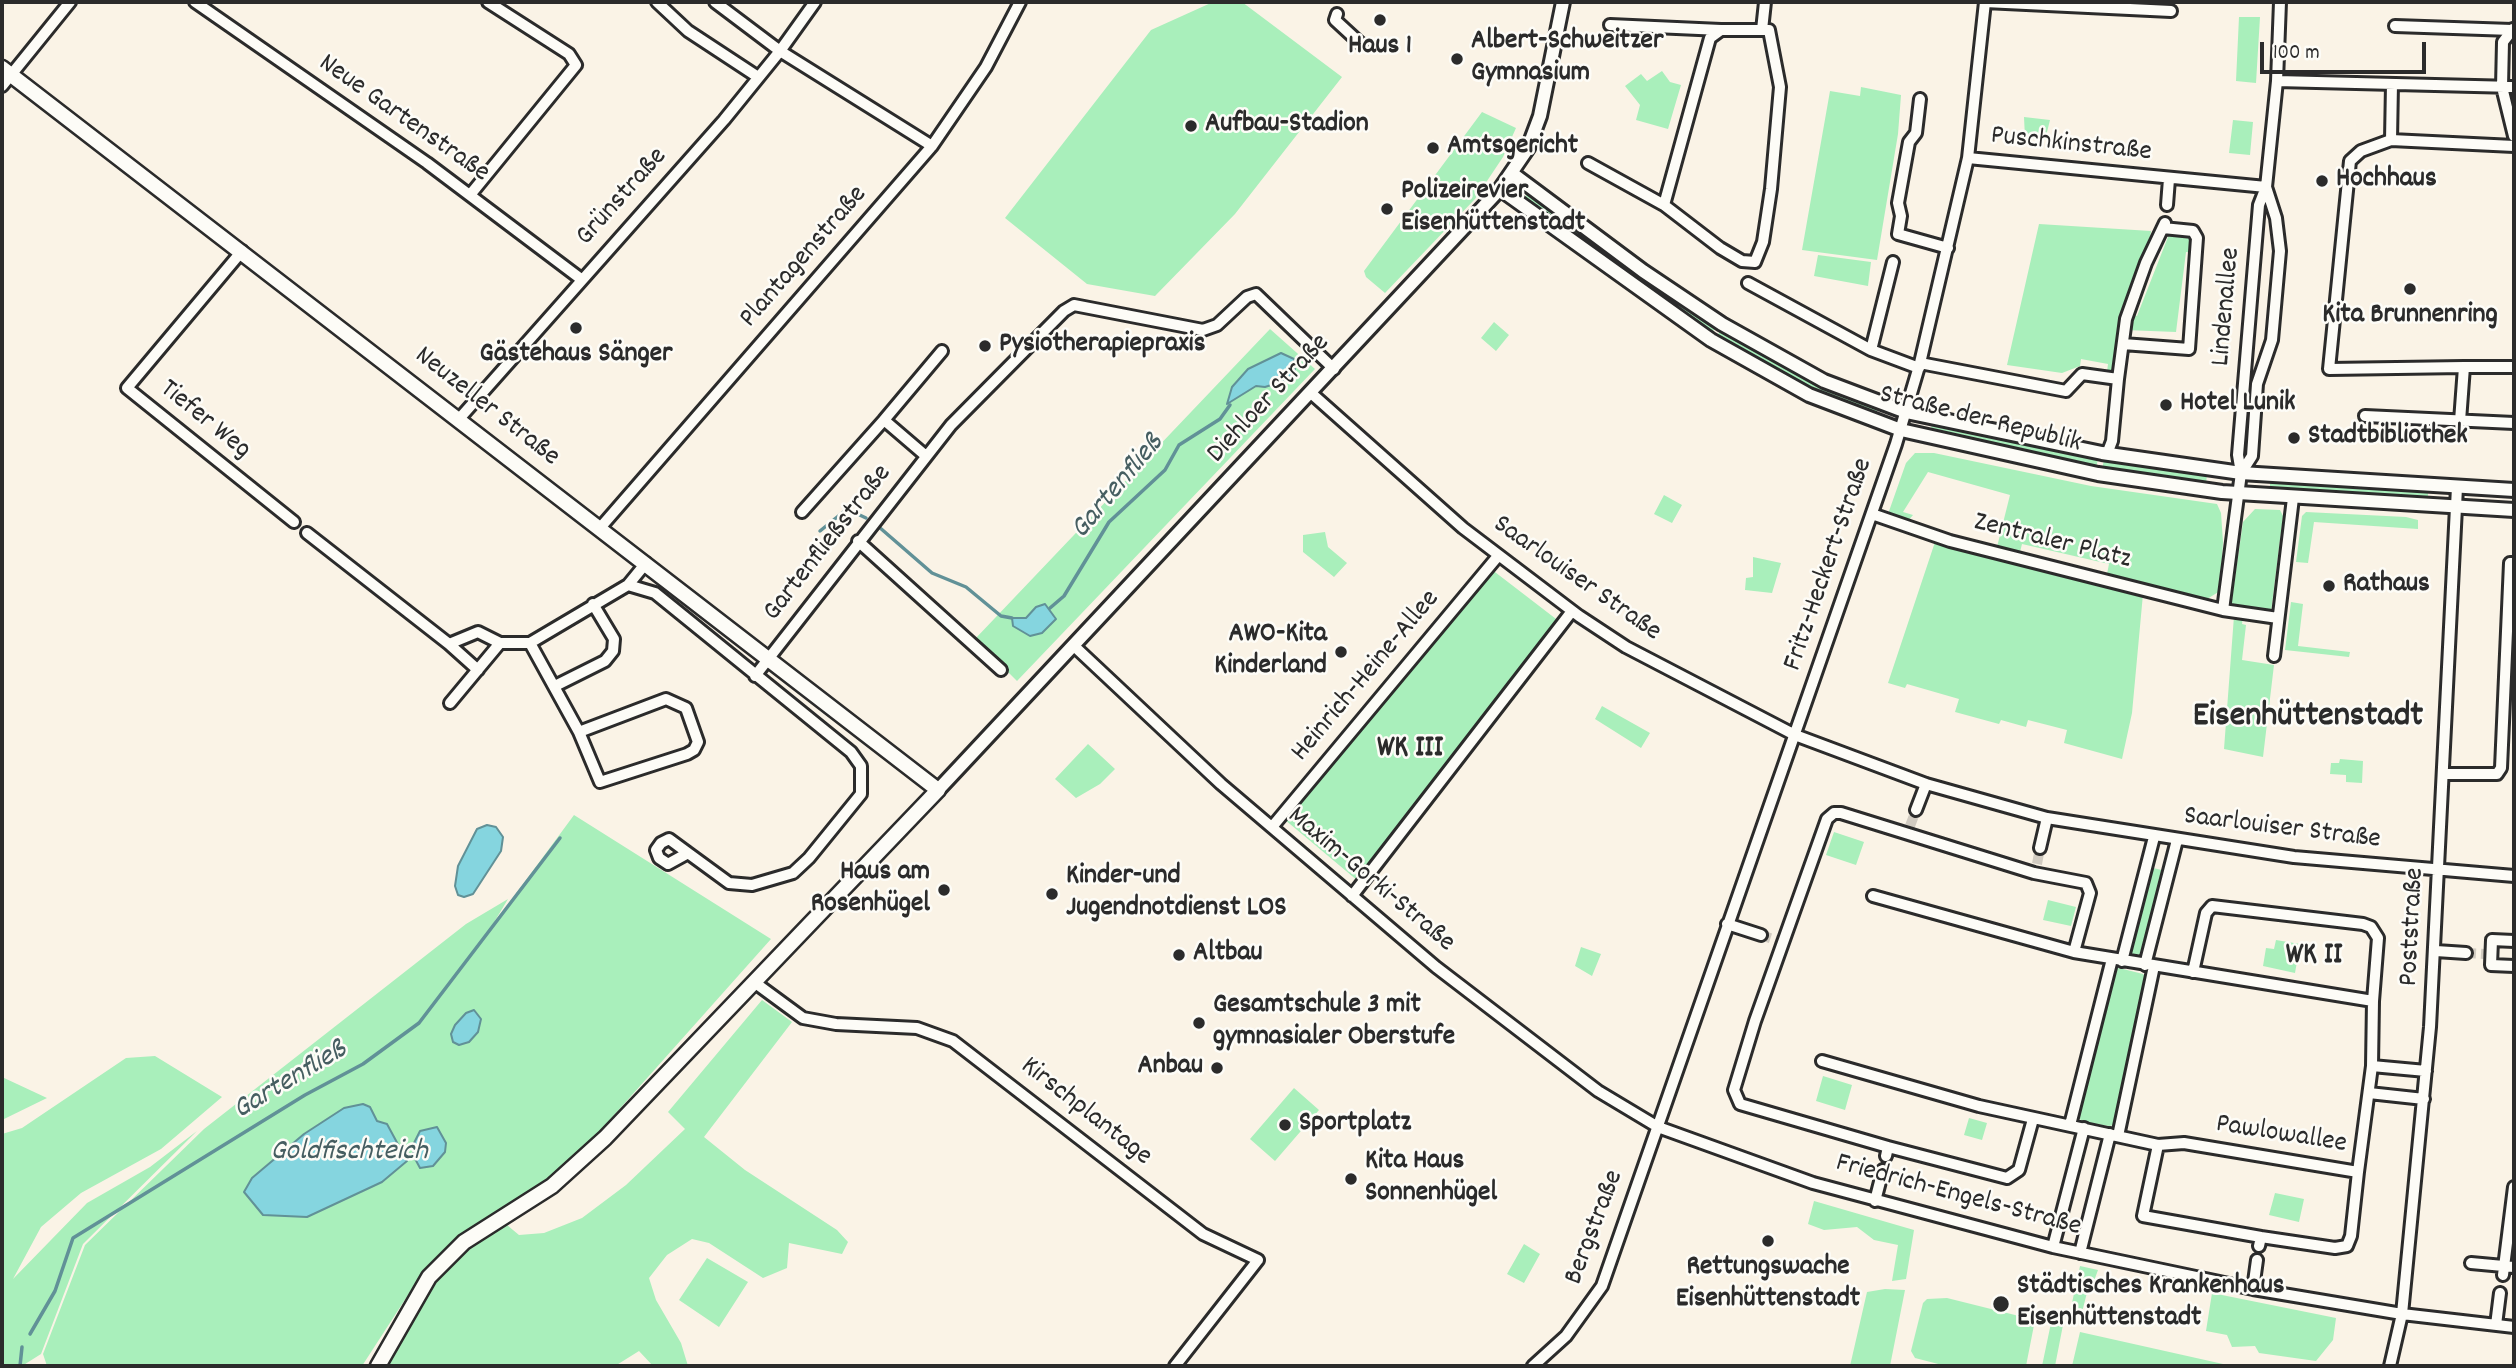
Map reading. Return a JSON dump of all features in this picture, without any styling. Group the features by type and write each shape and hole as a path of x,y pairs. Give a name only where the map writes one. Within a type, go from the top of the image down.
{"main road":[{"name":"Neuzeller Straße","path":"5,76 242,251 938,790"},
{"path":"377,1366 429,1277 464,1242 552,1186 605,1138 938,790"}],"street":[{"path":"5,76 70,2"},
{"name":"Neue Gartenstraße","path":"195,2 470,195 581,279"},
{"path":"470,195 576,65 569,54 488,2"},
{"path":"657,2 688,31 758,78"},
{"path":"715,2 780,51 932,146"},
{"name":"Grünstraße","path":"459,419 758,78 815,2"},
{"name":"Plantagenstraße","path":"600,528 932,146 986,67 1020,2"},
{"name":"Diehloer Straße","path":"938,790 1334,369 1513,174 1528,148 1540,116 1563,2"},
{"path":"1762,30 1765,2"},
{"path":"1985,2 2171,11"},
{"name":"Fritz-Heckert-Straße","path":"1658,1127 1901,430 1948,248 1968,158 1985,2"},
{"name":"Lindenallee","path":"2238,494 2241,473 2238,455 2259,205 2266,187 2277,81 2280,2"},
{"path":"1337,14 1335,20 1361,44"},
{"path":"1588,163 1664,205 1720,248 1742,261 1755,262 1763,243 1780,96 1769,30 1610,24"},
{"path":"2395,26 2513,28"},
{"path":"2513,28 2503,42 2502,87 2514,136"},
{"path":"1664,205 1710,38 1721,30"},
{"path":"2277,81 2514,87"},
{"path":"2391,140 2392,84"},
{"path":"1920,99 1916,133 1909,142 1898,203 1901,216 1898,234 1948,248"},
{"path":"2514,146 2391,140 2361,151 2350,161 2329,369 2514,367"},
{"name":"Puschkinstraße","path":"1968,158 2266,187"},
{"name":"Straße der Republik","path":"1513,174 1722,324 1824,381 1906,412 2107,454 2241,473 2514,490"},
{"name":"Puschkinstraße","path":"2167,205 2169,179"},
{"name":"Lindenallee","path":"2241,473 2252,456 2257,384 2272,340 2279,264 2276,218 2266,187"},
{"name":"Straße der Republik","path":"1500,190 1636,290 1711,340 1810,395 1901,430 2098,474 2238,494 2514,510"},
{"path":"2107,454 2112,441 2118,379 2126,319 2146,263 2164,225 2193,231 2197,238 2189,349 2123,344"},
{"name":"Tiefer Weg","path":"242,251 127,388 294,522"},
{"path":"1871,350 1893,262"},
{"path":"1748,283 1871,350 1919,365 2066,391 2082,374 2118,379"},
{"name":"Gartenfließstraße","path":"755,676 951,425 1064,311 1074,305 1203,330 1216,325 1247,297 1256,294 1334,369"},
{"name":"Gartenfließstraße","path":"802,512 942,351"},
{"path":"2460,421 2464,367"},
{"name":"Saarlouiser Straße","path":"1311,393 1401,475 1498,556 1572,611 1626,647 1795,735 1926,784 2047,818 2154,837 2309,859 2514,876"},
{"path":"2365,416 2514,423"},
{"name":"Gartenfließstraße","path":"884,420 926,456"},
{"name":"Poststraße","path":"2390,1366 2402,1314 2436,951 2457,487"},
{"path":"2223,610 2238,494"},
{"path":"2273,656 2293,498"},
{"name":"Zentraler Platz","path":"1872,513 1950,541 2223,610 2278,618"},
{"path":"307,533 449,644 478,670"},
{"path":"858,541 1001,670"},
{"name":"Heinrich-Heine-Allee","path":"1272,827 1498,556"},
{"path":"449,644 478,632 500,643 530,643 628,585 646,563"},
{"path":"2444,774 2497,774 2501,768 2510,563 2514,563"},
{"path":"628,585 655,593 851,752 861,766 861,794 809,858 793,873 752,885 729,883 688,853"},
{"path":"555,686 606,661 613,651 614,639 593,604"},
{"path":"1352,896 1572,611"},
{"path":"450,703 500,643"},
{"path":"530,643 579,732 600,782 687,754 698,742 686,708 666,699 579,732"},
{"name":"Maxim-Gorki-Straße","path":"1073,645 1272,827 1352,896 1537,1047 1598,1091 1658,1127"},
{"path":"2502,743 2514,743"},
{"path":"1916,810 1926,784"},
{"path":"2033,1119 2019,1170 2007,1178 1887,1152 1748,1107 1735,1098 1735,1081 1781,942 1824,826 1833,813 1908,831 2081,881 2091,889 2074,952"},
{"path":"2040,848 2047,818"},
{"path":"2070,1125 2154,837"},
{"path":"2080,1253 2114,1135 2177,840"},
{"path":"1873,896 2074,952 2374,1001"},
{"name":"Pawlowallee","path":"1822,1061 2033,1119 2158,1145 2171,1147 2184,1143 2358,1172 2372,1066 2378,938 2371,927 2212,906 2206,913 2193,972"},
{"path":"1727,925 1761,935"},
{"path":"2514,942 2492,940 2488,954 2491,965 2514,966"},
{"path":"2436,951 2466,953"},
{"name":"Kirschplantage","path":"754,982 803,1018 836,1024 917,1028 953,1041 1203,1234 1258,1260 1175,1366"},
{"path":"2372,1066 2426,1071"},
{"path":"2369,1093 2424,1099"},
{"name":"Friedrich-Engels-Straße","path":"1658,1127 1773,1170 1875,1201 2053,1247 2253,1289 2402,1314 2514,1327"},
{"name":"Bergstraße","path":"1533,1366 1566,1336 1599,1291 1658,1127"},
{"path":"2053,1247 2084,1128"},
{"path":"2158,1145 2143,1216 2260,1241 2335,1248 2347,1246 2351,1236 2358,1172"},
{"path":"1875,1201 1883,1170"},
{"path":"2471,1263 2507,1269 2514,1187"},
{"path":"2253,1289 2257,1260"},
{"path":"2496,1325 2500,1293"}],"green space":[{"name":"Aufbau-Stadion","path":"1213,2 1242,2 1342,77 1235,214 1155,296 1087,284 1005,218 1151,30"},
{"path":"2239,17 2260,17 2256,83 2236,81"},
{"path":"1662,71 1670,82 1681,85 1668,129 1636,120 1640,105 1625,86 1641,74 1647,81"},
{"path":"1861,87 1901,95 1898,134 1877,260 1802,250 1830,91 1860,96"},
{"path":"1482,112 1516,128 1503,157 1475,199 1385,293 1366,277 1364,271"},
{"path":"2024,117 2050,120 2045,140 2025,138"},
{"path":"2233,120 2253,122 2250,155 2229,153"},
{"path":"1528,192 1642,276 1636,284 1523,200"},
{"path":"2039,224 2151,231 2146,263 2130,313 2137,316 2168,237 2160,232 2193,231 2196,253 2186,252 2176,332 2125,330 2115,369 2107,372 2108,364 2081,359 2080,366 2062,373 2007,365"},
{"path":"1818,255 1871,262 1868,286 1814,276"},
{"path":"1647,279 1716,327 1711,334 1641,287"},
{"path":"1494,322 1509,335 1496,351 1481,338"},
{"path":"1270,329 1315,369 1017,681 975,639"},
{"path":"1721,330 1805,377 1878,408 1875,416 1781,375 1716,337"},
{"path":"1932,424 2098,459 2096,468 1930,433"},
{"path":"1915,453 1934,453 2091,486 2217,504 2221,513 2223,542 2220,591 2207,599 2107,574 2109,564 2022,544 2020,552 1997,547 2010,495 1928,472 1903,512 1913,515 1908,521 1888,514 1906,463"},
{"path":"2104,460 2207,474 2206,484 2102,469"},
{"path":"2270,481 2428,490 2428,499 2270,490"},
{"path":"1664,495 1682,505 1672,523 1654,514"},
{"path":"2255,509 2280,510 2283,516 2271,612 2231,606 2243,522"},
{"path":"2306,512 2406,517 2418,520 2418,529 2314,522 2308,563 2296,562 2302,516"},
{"path":"1325,532 1328,547 1347,563 1334,577 1303,552 1303,535"},
{"path":"1935,542 2143,594 2132,713 2122,759 2064,743 2067,730 2028,720 2026,727 2001,720 1999,724 1955,712 1959,699 1907,684 1905,688 1888,683"},
{"path":"1753,557 1781,563 1772,593 1745,590 1746,578 1753,577"},
{"path":"1491,569 1560,622 1358,881 1284,819"},
{"path":"2291,602 2303,604 2298,646 2350,652 2349,657 2285,650"},
{"path":"2234,616 2243,618 2242,624 2246,625 2242,660 2274,665 2263,757 2224,749"},
{"path":"1602,706 1650,733 1641,748 1595,719"},
{"path":"1088,744 1115,769 1100,784 1076,798 1055,779"},
{"path":"2340,759 2363,761 2362,783 2346,782 2346,775 2330,774 2331,763 2339,763"},
{"path":"574,815 771,939 599,1132 548,1178 454,1242 417,1281 362,1366 47,1366 43,1354 85,1245 204,1129 466,924 508,899 490,929"},
{"path":"1834,832 1864,842 1856,865 1826,855"},
{"path":"2149,867 2166,871 2144,953 2134,956 2129,954"},
{"path":"2048,900 2076,907 2071,926 2043,920"},
{"path":"2276,940 2300,944 2295,973 2263,966 2266,948 2274,949"},
{"path":"1581,947 1601,954 1592,976 1575,966"},
{"path":"2113,969 2143,974 2147,978 2117,1119 2115,1125 2109,1126 2083,1122 2078,1117 2077,1110"},
{"path":"762,1000 792,1022 704,1137 745,1170 837,1230 848,1242 842,1254 789,1243 787,1268 763,1278 709,1243 692,1239 667,1255 649,1278 656,1300 681,1343 688,1366 653,1366 639,1351 615,1366 376,1366 431,1281 466,1250 507,1225 519,1235 544,1233 582,1218 626,1185 685,1129 668,1112"},
{"path":"155,1056 222,1097 161,1149 81,1193 41,1227 13,1279 87,1203 150,1167 197,1131 83,1244 41,1354 22,1366 2,1366 2,1134 22,1128 126,1058"},
{"path":"1823,1076 1852,1085 1845,1110 1816,1101"},
{"path":"2,1077 47,1098 2,1120"},
{"name":"Sportplatz","path":"1294,1088 1319,1110 1275,1161 1250,1139"},
{"path":"1969,1118 1987,1123 1982,1140 1964,1135"},
{"path":"2275,1193 2304,1199 2299,1222 2269,1215"},
{"path":"1814,1201 1914,1230 1906,1279 1892,1281 1898,1245 1874,1240 1857,1227 1824,1230 1808,1224"},
{"path":"1524,1244 1540,1254 1524,1283 1507,1274"},
{"path":"707,1258 748,1282 719,1327 679,1300"},
{"path":"2080,1266 2098,1270 2094,1281 2090,1281 2081,1316 2070,1312"},
{"path":"1905,1290 1890,1366 1850,1366 1867,1292"},
{"path":"2212,1293 2336,1318 2333,1340 2316,1361 2259,1353 2255,1346 2232,1347 2227,1335 2206,1331"},
{"path":"1947,1298 2035,1320 2026,1366 1946,1366 1915,1358 1911,1351 1923,1303 1927,1299"},
{"path":"2051,1323 2063,1325 2055,1366 2042,1366"},
{"path":"2080,1332 2232,1366 2072,1366"}],"water":[{"path":"1281,353 1294,359 1295,371 1287,380 1265,387 1256,386 1227,404 1232,387 1248,369"},
{"path":"1045,604 1056,619 1042,633 1030,636 1013,626 1012,618 1026,618 1036,607"},
{"path":"487,825 496,827 503,837 501,851 473,894 464,897 458,895 455,886 458,866 477,829"},
{"path":"474,1010 481,1019 478,1032 469,1042 459,1045 453,1042 451,1034 455,1025 466,1013"},
{"name":"Goldfischteich","path":"363,1104 370,1107 377,1121 387,1124 407,1161 382,1182 307,1217 263,1215 244,1192 252,1178 304,1134 344,1108"},
{"name":"Goldfischteich","path":"437,1127 446,1143 445,1152 433,1166 420,1168 413,1155 413,1145 420,1131"}],"waterway":[{"name":"Gartenfließ","path":"1050,608 1064,596 1109,522 1165,470 1179,445 1220,419 1230,405"},
{"name":"Gartenfließ","path":"820,531 847,509 866,518"},
{"name":"Gartenfließ","path":"879,527 932,573 966,587 1001,616 1012,618"},
{"name":"Gartenfließ","path":"30,1334 55,1291 73,1238 305,1095 363,1064 419,1023 560,838"},
{"name":"Gartenfließ","path":"20,1366 22,1347"}],"tunnel":[{"path":"1910,826 1916,810"},
{"path":"2037,864 2040,848"},
{"path":"1761,935 1779,941"},
{"path":"2466,953 2484,954"}],"place":[{"name":"Haus 1","path":"1380,20"},
{"name":"Albert-Schweitzer Gymnasium","path":"1457,59"},
{"name":"Aufbau-Stadion","path":"1191,126"},
{"name":"Amtsgericht","path":"1433,148"},
{"name":"Hochhaus","path":"2322,181"},
{"name":"Polizeirevier Eisenhüttenstadt","path":"1387,209"},
{"name":"Kita Brunnenring","path":"2410,289"},
{"name":"Gästehaus Sänger","path":"576,328"},
{"name":"Pysiotherapiepraxis","path":"985,346"},
{"name":"Hotel Lunik","path":"2166,405"},
{"name":"Stadtbibliothek","path":"2294,438"},
{"name":"Rathaus","path":"2329,586"},
{"name":"AWO-Kita Kinderland","path":"1341,652"},
{"name":"Haus am Rosenhügel","path":"944,890"},
{"name":"Kinder-und Jugendnotdienst LOS","path":"1052,894"},
{"name":"Altbau","path":"1179,955"},
{"name":"Gesamtschule 3 mit gymnasialer Oberstufe","path":"1199,1023"},
{"name":"Anbau","path":"1217,1068"},
{"name":"Sportplatz","path":"1285,1125"},
{"name":"Kita Haus Sonnenhügel","path":"1351,1179"},
{"name":"Rettungswache Eisenhüttenstadt","path":"1768,1241"},
{"name":"Städtisches Krankenhaus Eisenhüttenstadt","path":"2001,1304"}],"district":[{"name":"Eisenhüttenstadt","path":"2308,719"},
{"name":"WK III","path":"1410,751"},
{"name":"WK II","path":"2314,958"}]}
